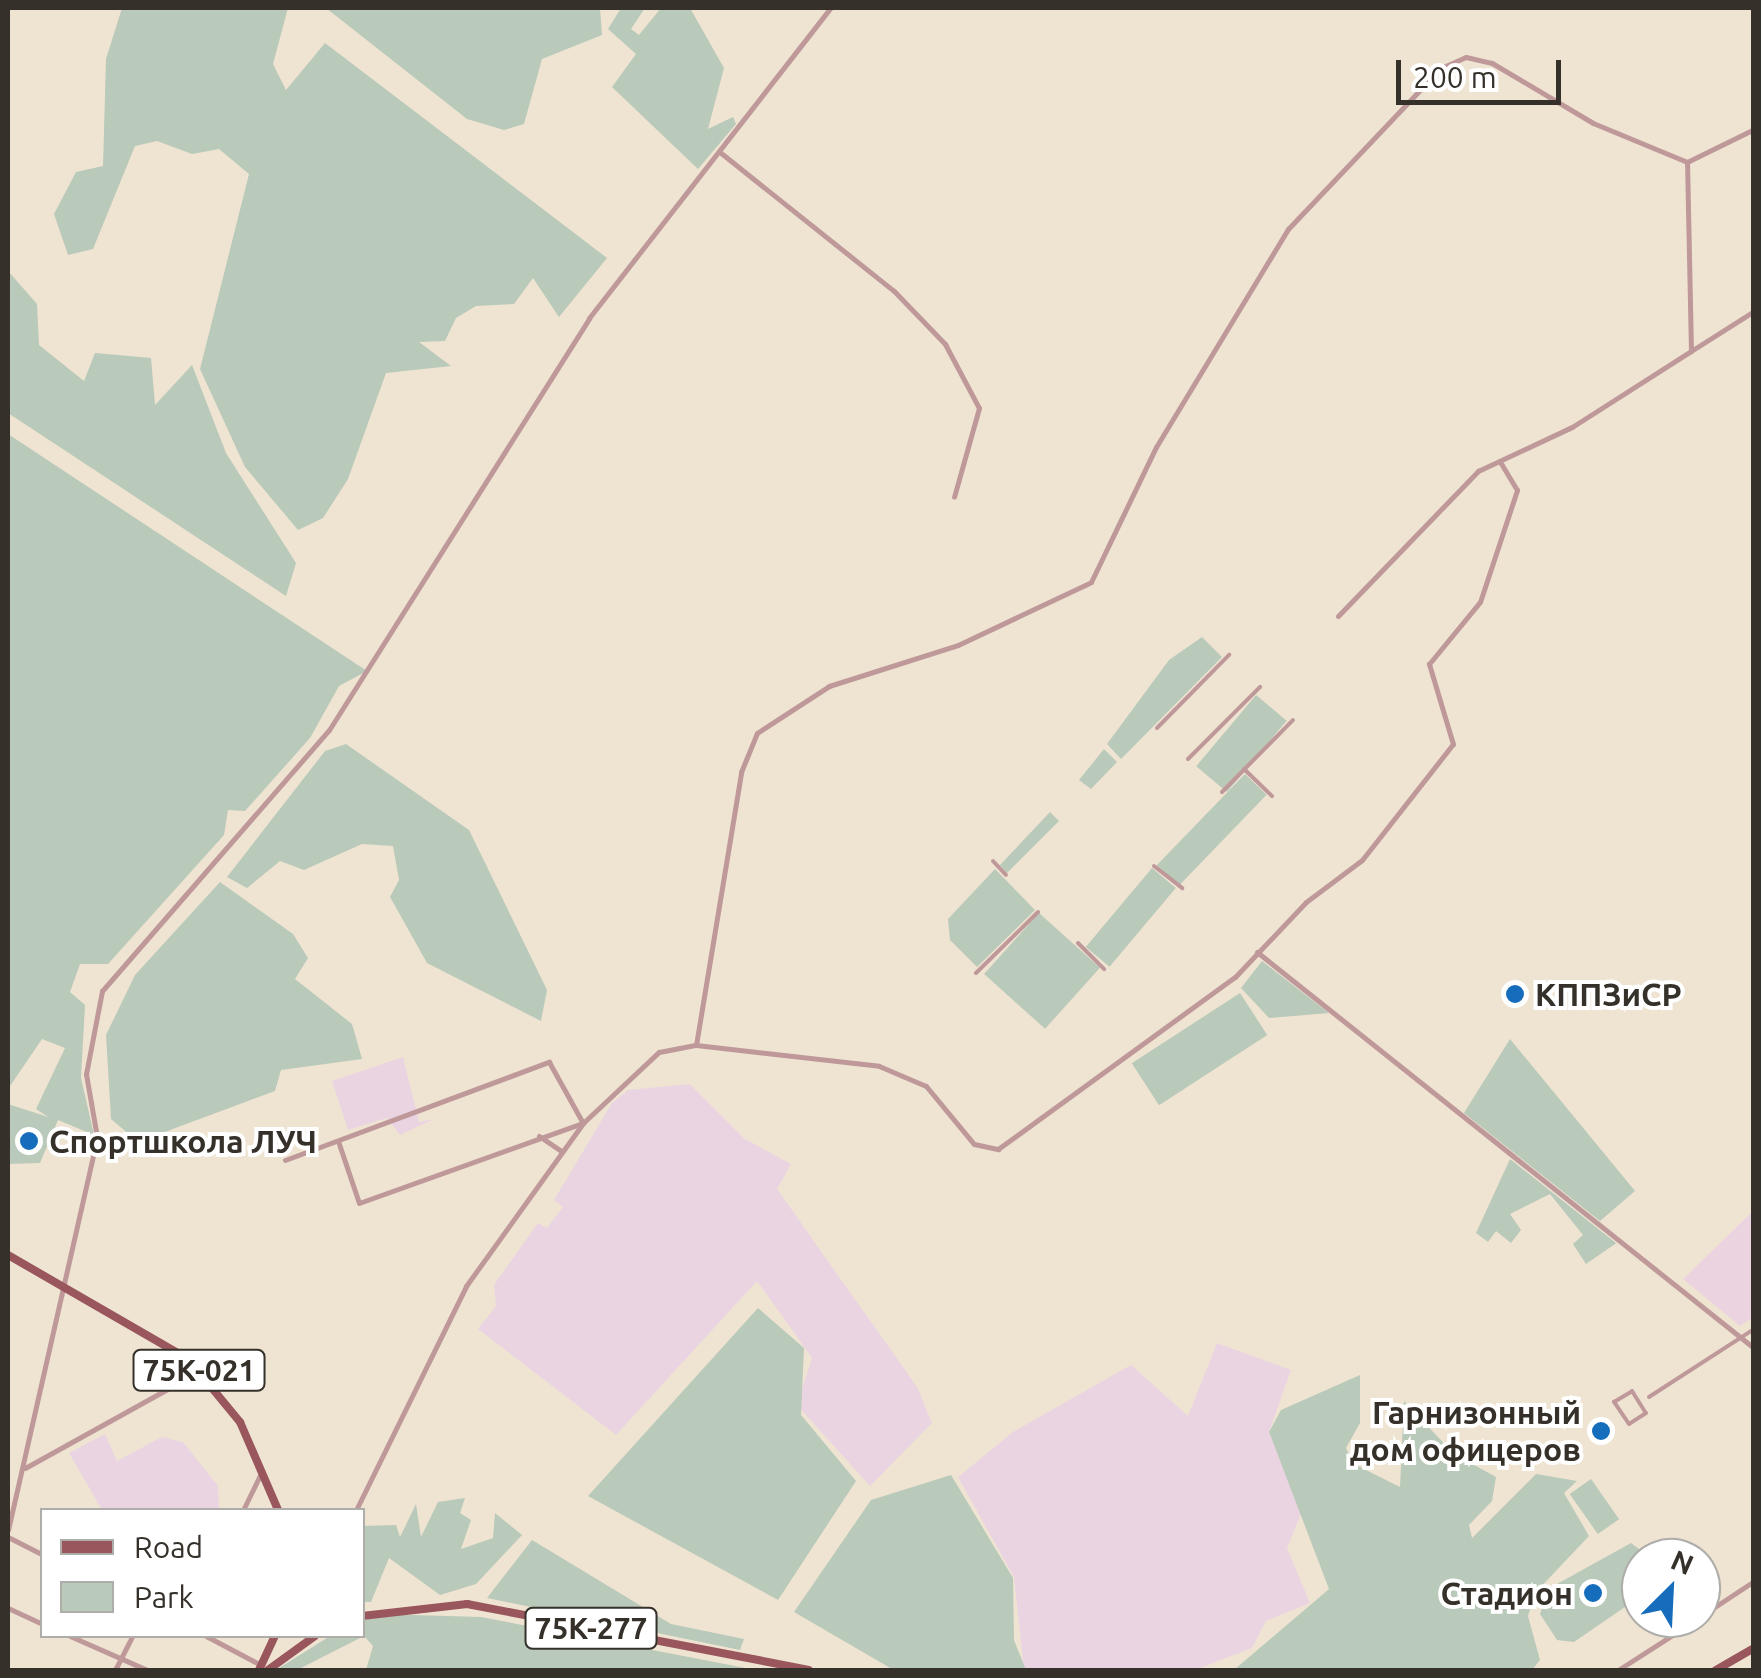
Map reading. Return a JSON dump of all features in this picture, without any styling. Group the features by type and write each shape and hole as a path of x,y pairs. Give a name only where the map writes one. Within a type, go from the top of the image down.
{"main road":[{"name":"75К-021","path":"8,1255 62,1283 200,1371 262,1472 277,1508"},
{"name":"75К-277","path":"365,1613 466,1604 808,1670"},
{"path":"263,1669 274,1638"},
{"path":"263,1669 312,1638"},
{"path":"1716,1670 1754,1648"}],"street":[{"path":"40,1553 8,1534 96,1137 86,1074 102,991 329,730 589,318 830,8"},
{"path":"696,1044 741,772 757,733 829,686 958,646 1090,582 1156,447 1288,229 1442,68 1466,57 1492,63 1640,146 1687,162 1754,129"},
{"path":"721,153 894,292 945,344 979,408 949,488 954,496"},
{"path":"1687,162 1691,351"},
{"path":"1338,616 1442,501 1500,462 1754,312"},
{"path":"357,1508 442,1326 583,1123 647,1059 696,1044 907,1074 974,1144 998,1149 1114,1057 1220,990 1257,952 1362,860 1453,744 1429,664 1480,602 1518,490 1500,462"},
{"path":"1157,728 1229,655"},
{"path":"1188,759 1260,686"},
{"path":"1222,792 1292,720"},
{"path":"1244,769 1272,796"},
{"path":"992,861 1006,875"},
{"path":"1154,866 1182,888"},
{"path":"976,973 1038,912"},
{"path":"1078,943 1104,969"},
{"path":"1257,952 1754,1348"},
{"path":"286,1160 550,1062 583,1123"},
{"path":"338,1141 359,1203 583,1123"},
{"path":"538,1136 562,1152"},
{"path":"1650,1397 1754,1329"},
{"path":"25,1468 200,1371"},
{"path":"1632,1391 1646,1413 1628,1424 1614,1402 1632,1391"},
{"path":"244,1508 262,1472"},
{"path":"1721,1603 1754,1581"},
{"path":"8,1608 40,1623"},
{"path":"75,1638 147,1670"},
{"path":"115,1670 131,1638"},
{"path":"209,1638 263,1669"},
{"path":"1618,1670 1668,1638"}],"shaded area":[{"path":"403,1057 419,1122 434,1119 400,1135 387,1118 348,1130 332,1081"},
{"path":"690,1084 745,1139 791,1164 777,1189 917,1387 932,1423 870,1486 797,1405 812,1358 757,1281 616,1435 478,1329 496,1306 494,1285 538,1223 547,1228 563,1207 554,1200 612,1103 628,1090"},
{"path":"1753,1211 1753,1317 1740,1326 1683,1279"},
{"path":"1217,1343 1291,1370 1269,1432 1301,1514 1287,1548 1310,1603 1266,1621 1252,1648 1195,1670 1024,1670 1014,1577 958,1477 1013,1432 1131,1365 1188,1416"},
{"path":"105,1434 117,1461 162,1437 183,1442 218,1486 219,1508 101,1508 69,1453"}],"green space":[{"path":"122,8 288,8 273,64 286,90 325,43 607,258 559,317 533,278 514,304 476,306 456,318 445,341 419,342 451,366 386,373 348,479 323,518 298,530 245,467 200,369 249,174 219,149 192,154 157,141 135,146 93,249 68,255 54,214 76,172 103,166 106,59"},
{"path":"326,8 600,8 602,35 542,59 524,124 504,130 467,119"},
{"path":"621,8 645,8 631,29 639,35 661,8 690,8 724,68 708,129 733,117 736,124 698,169 612,87 636,54 608,29"},
{"path":"8,271 37,304 39,345 84,381 95,353 151,358 155,405 192,365 226,453 296,563 286,596 8,413"},
{"path":"8,434 367,671 339,686 310,738 245,811 228,810 224,835 108,964 80,964 70,992 85,1005 81,1078 94,1135 58,1120 40,1163 8,1164 8,1104 48,1117 36,1109 65,1048 42,1039 8,1089"},
{"path":"1202,637 1222,657 1121,759 1107,744 1169,660"},
{"path":"1256,695 1287,721 1227,792 1196,766"},
{"path":"346,744 469,830 547,990 541,1021 427,963 390,897 399,880 393,846 362,844 304,870 280,861 247,888 227,877 325,751"},
{"path":"1104,749 1117,762 1091,789 1079,780"},
{"path":"1245,774 1267,795 1178,886 1157,865"},
{"path":"1050,812 1059,821 1007,873 1000,865"},
{"path":"1152,868 1176,888 1110,967 1086,947"},
{"path":"995,869 1035,910 977,967 950,940 948,919"},
{"path":"220,882 293,934 308,958 295,979 352,1024 362,1059 281,1070 275,1091 138,1142 111,1119 106,1035 135,975"},
{"path":"1039,913 1100,968 1045,1029 984,974"},
{"path":"1262,961 1329,1013 1269,1018 1241,988"},
{"path":"1240,993 1267,1035 1159,1105 1132,1063"},
{"path":"1510,1039 1635,1191 1600,1221 1464,1113"},
{"path":"1510,1159 1616,1243 1586,1264 1573,1244 1583,1235 1550,1194 1510,1214 1521,1230 1511,1243 1496,1231 1488,1242 1476,1233"},
{"path":"758,1308 804,1348 801,1415 856,1481 778,1600 588,1496"},
{"path":"1360,1375 1360,1423 1346,1448 1354,1464 1400,1487 1404,1401 1454,1454 1496,1477 1492,1501 1469,1525 1472,1538 1536,1474 1577,1481 1564,1493 1589,1536 1535,1593 1528,1616 1540,1660 1532,1670 1234,1670 1329,1589 1269,1432 1281,1410"},
{"path":"951,1475 1013,1578 1014,1640 1026,1670 892,1669 794,1612 871,1500"},
{"path":"1591,1479 1619,1519 1598,1534 1570,1494"},
{"path":"465,1498 460,1513 471,1520 461,1549 493,1538 495,1513 522,1535 476,1584 440,1595 389,1558 371,1602 365,1602 365,1526 396,1525 400,1537 416,1504 421,1537 438,1502"},
{"path":"532,1540 671,1624 744,1639 740,1650 487,1598"},
{"name":"Стадион","path":"1621,1549 1621,1610 1574,1642 1557,1640 1540,1614 1548,1589"},
{"path":"379,1614 481,1617 756,1670 366,1670 373,1646 365,1637 365,1620"},
{"path":"327,1638 360,1638 297,1670 276,1670"}],"place":[{"name":"КППЗиСР","path":"1515,994"},
{"name":"Спортшкола ЛУЧ","path":"29,1141"},
{"name":"Гарнизонный дом офицеров","path":"1601,1431"},
{"name":"Стадион","path":"1593,1593"}]}
